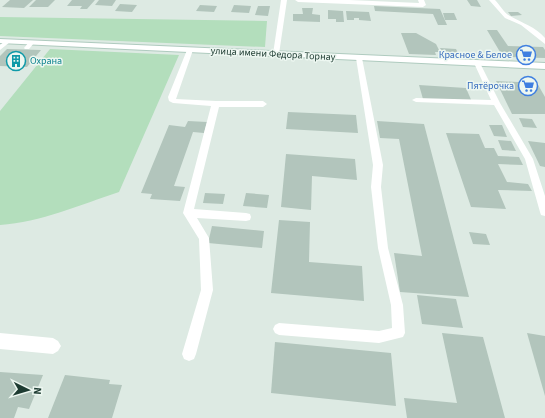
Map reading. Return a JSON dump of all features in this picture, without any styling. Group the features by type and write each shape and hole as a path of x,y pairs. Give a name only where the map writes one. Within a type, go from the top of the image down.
{"street":[{"path":"298,0 422,2"},
{"name":"улица имени Федора Торнау","path":"3,42 29,45 190,50 545,66"},
{"path":"0,341 53,346"}],"lane":[{"path":"276,54 284,0"},
{"path":"492,0 508,17 524,24 540,36 545,42"},
{"path":"0,48 3,42"},
{"path":"190,50 172,97 173,101 194,104 263,104"},
{"path":"279,329 378,337 399,333 396,305 383,248 376,187 378,164 359,58"},
{"path":"477,63 496,103 530,159 545,212"},
{"path":"416,100 496,103"},
{"path":"189,354 207,290 204,238 188,213 216,104"},
{"path":"188,213 246,217"}],"green space":[{"path":"0,17 267,21 265,47 0,36"},
{"path":"50,49 179,55 119,192 45,217 0,225 0,111"}],"building":[{"path":"10,0 33,0 24,8 2,7"},
{"path":"36,0 55,0 48,7 29,7"},
{"path":"72,0 95,0 87,9 80,9 82,6 67,6"},
{"path":"99,0 116,0 112,6 95,5"},
{"path":"467,0 477,0 481,7 471,6"},
{"path":"120,4 137,5 132,12 115,11"},
{"path":"200,5 217,6 214,12 196,11"},
{"path":"234,5 251,6 249,13 231,12"},
{"path":"258,6 270,6 268,16 255,15"},
{"path":"374,6 440,9 447,25 438,25 433,14 375,11"},
{"path":"302,8 313,8 312,14 320,15 320,22 293,21 293,14 303,14"},
{"path":"328,10 343,11 344,22 336,22 336,19 328,19"},
{"path":"346,11 369,12 371,21 359,20 359,18 347,20"},
{"path":"508,12 518,12 522,15 511,16"},
{"path":"443,13 454,13 457,20 445,20"},
{"path":"487,30 497,30 508,46 543,47 545,50 545,58 503,57"},
{"path":"401,33 416,33 436,44 440,52 435,52 436,55 409,54"},
{"path":"440,48 456,49 458,53 442,52"},
{"name":"Охрана","path":"7,49 41,50 27,67 0,66 0,56"},
{"path":"496,81 537,83 545,97 545,114 512,114"},
{"path":"419,85 466,88 472,102 423,99"},
{"path":"288,112 356,115 358,133 286,129"},
{"path":"519,118 532,119 537,128 523,127"},
{"path":"188,121 207,122 204,133 193,132 174,186 185,187 180,201 150,199 152,194 141,193 169,125 185,127"},
{"path":"377,121 424,124 469,297 400,292 394,253 422,256 399,139 380,138"},
{"path":"489,125 502,125 507,137 494,136"},
{"path":"446,133 479,134 485,148 494,148 498,156 519,157 523,165 498,164 507,182 528,184 532,191 498,190 506,209 471,207"},
{"path":"498,140 511,141 516,151 502,150"},
{"path":"528,141 545,143 545,167 540,166"},
{"path":"286,154 355,159 357,180 312,176 311,210 281,207"},
{"path":"205,193 225,194 223,204 203,203"},
{"path":"246,193 269,195 267,208 243,206"},
{"path":"279,220 310,222 309,262 362,266 364,301 271,293"},
{"path":"212,226 264,231 262,248 208,243"},
{"path":"469,232 486,234 490,245 473,244"},
{"path":"417,295 456,299 463,328 422,324"},
{"path":"442,333 483,337 505,418 407,418 404,398 457,403"},
{"path":"527,333 545,336 545,396"},
{"path":"275,342 391,353 396,406 271,393"},
{"path":"0,372 43,375 29,409 18,407 14,418 0,418"},
{"path":"65,375 110,380 109,384 122,385 112,418 48,418"}],"place":[{"name":"Красное & Белое","path":"526,55"},
{"name":"Охрана","path":"16,61"},
{"name":"Пятёрочка","path":"528,86"}]}
